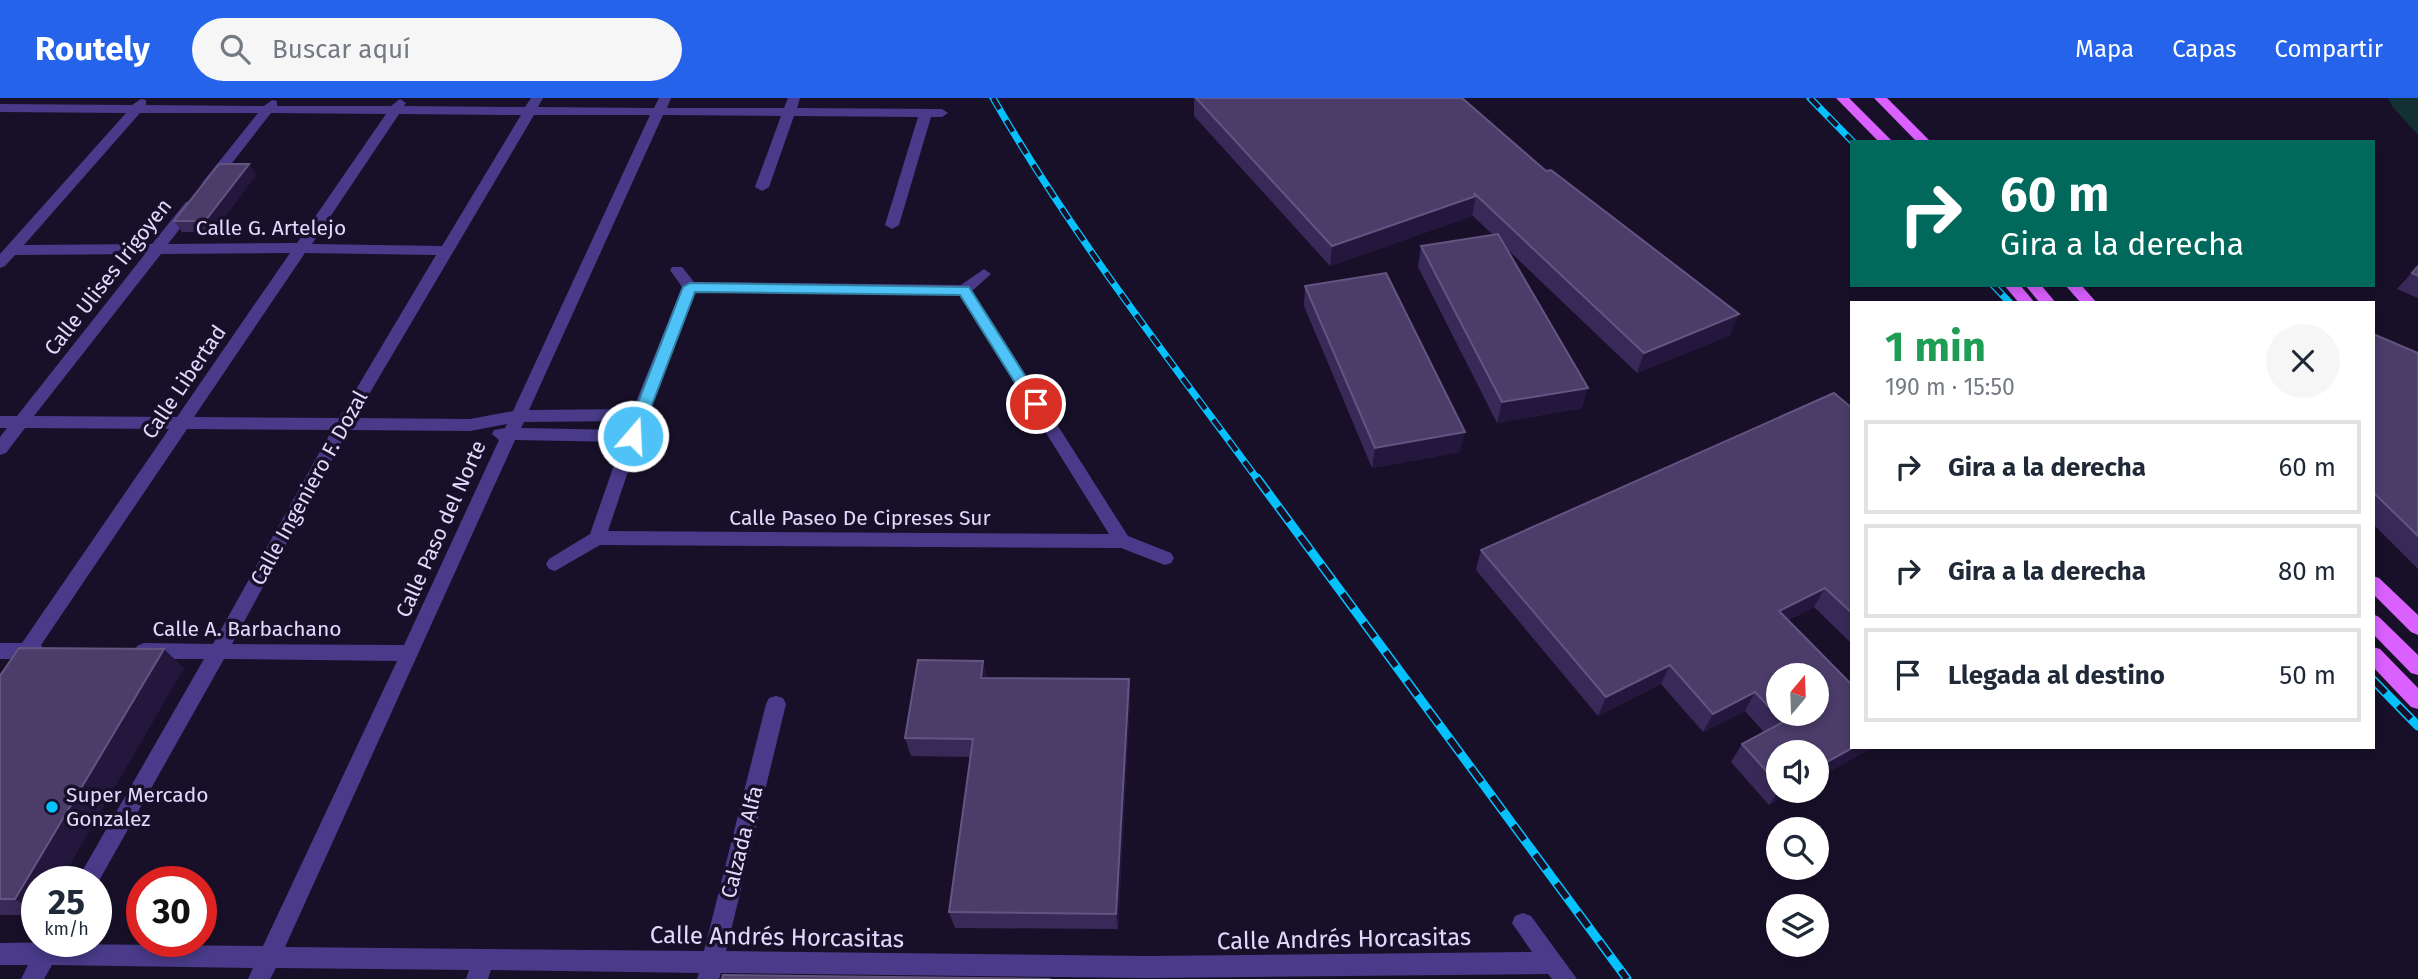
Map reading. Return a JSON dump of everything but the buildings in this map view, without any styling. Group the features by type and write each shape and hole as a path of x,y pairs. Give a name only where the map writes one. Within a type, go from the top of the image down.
{"main road":[{"path":"1842,98 1885,140"},
{"path":"1880,98 1923,140"},
{"path":"2013,287 2026,301"},
{"path":"2034,287 2047,301"},
{"path":"2074,287 2088,301"},
{"path":"2375,585 2418,627"},
{"path":"2375,624 2418,667"},
{"path":"2375,657 2418,701"}],"street":[{"path":"4,108 18,98"},
{"path":"762,187 794,98"},
{"path":"4,108 141,103 662,104 789,112 942,113"},
{"path":"0,263 141,103"},
{"name":"Calle Ulises Irigoyen","path":"0,449 272,103"},
{"name":"Calle Libertad","path":"0,690 299,248 400,104"},
{"name":"Calle Ingeniero F. Dozal","path":"96,866 344,423 533,104"},
{"name":"Calle Paso del Norte","path":"259,979 662,104"},
{"path":"892,225 925,114"},
{"name":"Calle G. Artelejo","path":"11,250 299,248 446,251"},
{"path":"677,270 690,287"},
{"path":"690,287 964,290 984,274"},
{"path":"555,564 597,538 639,415 690,287"},
{"path":"964,290 1122,541 1165,558"},
{"path":"0,422 470,425 517,416 639,415"},
{"path":"470,425 507,436 633,436"},
{"name":"Calle Paseo De Cipreses Sur","path":"597,538 1122,541"},
{"path":"0,651 55,651"},
{"name":"Calle A. Barbachano","path":"123,651 410,653"},
{"name":"Calzada Alfa","path":"710,970 776,704"},
{"path":"1523,923 1560,971"},
{"name":"Calle Andrés Horcasitas","path":"0,954 21,951"},
{"name":"Calle Andrés Horcasitas","path":"112,951 480,969 1147,973 1560,971"},
{"path":"32,979 44,957"}],"green space":[{"path":"2388,98 2418,98 2418,135 2392,106"}],"railway":[{"path":"993,98 1086,245 1258,480"},
{"path":"1810,98 1851,140"},
{"path":"1995,287 2008,301"},
{"path":"1257,478 1627,979"},
{"path":"2375,682 2418,726"}],"place":[{"name":"Super Mercado Gonzalez","path":"52,807"}],"route":[{"path":"633,436 690,287 964,290 1036,404"}]}
